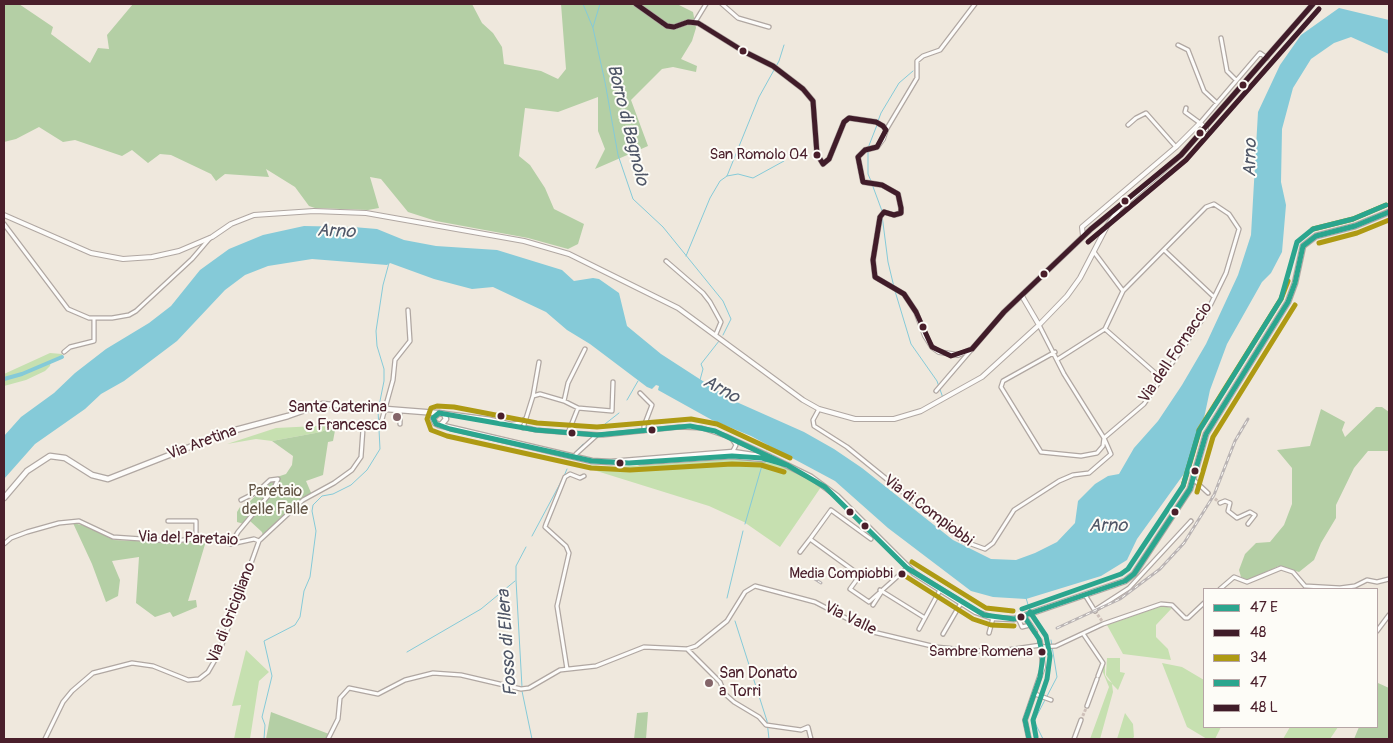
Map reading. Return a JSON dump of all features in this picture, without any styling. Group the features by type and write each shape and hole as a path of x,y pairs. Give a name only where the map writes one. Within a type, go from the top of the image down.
{"main road":[{"path":"636,4 667,26 695,22 743,51 773,66 809,95 813,101 817,154 821,163 825,164 829,159 844,122 849,118 878,123 886,130 883,139 877,147 865,150 858,157 863,182 882,185 898,194 901,208 901,213 894,215 884,212 880,217 873,260 875,277 904,294 916,312 932,346 951,356 958,356 972,349 1004,312 1083,236 1181,155 1313,4"},
{"path":"1083,236 1082,227 1176,147 1200,123 1206,128"},
{"path":"4,215 91,254 114,258 161,255 179,251 212,237 231,224 254,216 314,211 366,213 524,241 569,254 678,308 716,334 803,400 819,409 843,417 869,421 894,419 921,411 982,377 1039,325 1067,296 1080,278 1107,226 1128,200"},
{"name":"Via Aretina","path":"778,460 825,487 907,568 976,612 994,618 1018,618 1125,581 1134,574 1194,480 1206,434 1288,302 1295,283 1303,246 1316,236 1355,226 1389,212"},
{"name":"Via di Compiobbi","path":"1022,296 1039,325"},
{"name":"Via Aretina","path":"4,498 27,471 50,456 65,458 92,475 108,479 206,440 322,404 367,406 384,411 440,413"},
{"path":"424,412 436,424 441,426 580,459 629,463 754,457 787,465"},
{"path":"434,420 440,413 457,430"},
{"path":"441,426 446,420"},
{"path":"611,462 733,452 757,454 778,460"},
{"path":"1024,616 1035,632"},
{"path":"1028,739 1025,720 1037,695 1043,667 1041,644"}],"street":[{"path":"695,22 706,4"},
{"path":"722,4 738,18 769,27"},
{"path":"886,130 916,78 918,62 923,56 940,50 975,4"},
{"path":"1220,38 1226,71 1236,80"},
{"path":"1178,45 1188,50 1204,91 1217,103"},
{"path":"1186,108 1185,112 1200,123 1260,53 1267,58"},
{"path":"1128,125 1146,113 1176,147"},
{"name":"Via dell Fornaccio","path":"1104,438 1144,404 1195,331 1226,273 1239,229 1229,214 1214,204 1206,207 1123,291"},
{"path":"4,224 68,309 75,314 94,318 121,316 136,311 192,259 212,237"},
{"path":"1164,250 1214,297"},
{"path":"1058,359 1106,329 1123,291 1094,252"},
{"path":"666,261 703,293 710,302 721,322 716,334"},
{"path":"381,423 393,380 395,360 410,341 408,310"},
{"path":"64,352 70,347 94,341 94,318"},
{"name":"Via di Compiobbi","path":"819,409 813,420 814,426 846,448 963,541 985,549 993,543 1014,510 1059,481 1073,475 1089,473 1111,454 1104,438 1064,374 1055,352 1039,325"},
{"path":"1106,329 1162,379"},
{"path":"564,401 568,383 585,349"},
{"path":"936,391 972,349"},
{"path":"1055,352 1000,385 1005,395 1041,452 1081,456 1097,453 1103,446 1104,438"},
{"path":"523,428 533,396 539,362"},
{"path":"533,396 540,394 564,401 578,408 612,411 613,382"},
{"path":"640,393 652,405 644,431"},
{"path":"568,433 578,408"},
{"path":"397,410 400,424"},
{"name":"Via Aretina","path":"440,413 523,428 597,435 690,426 729,437 778,460"},
{"path":"446,420 453,414"},
{"path":"509,424 520,423 525,418"},
{"name":"Via di Gricigliano","path":"45,739 63,702 72,691 93,673 132,663 153,666 188,680 204,676 219,653 259,541 303,500 334,483 352,470 360,456 362,429"},
{"path":"576,454 597,435"},
{"path":"723,457 733,452 736,445 729,437"},
{"path":"567,669 557,606 569,553 566,546 545,527 565,477 570,474 580,478 584,476"},
{"path":"231,544 273,490 278,479 270,480 257,492 241,500"},
{"path":"1194,480 1208,493"},
{"path":"1220,503 1225,501 1230,503 1228,511 1237,518 1250,512 1255,515 1248,524"},
{"path":"800,552 831,510 871,539"},
{"path":"852,525 858,519"},
{"path":"1085,595 1095,611 1130,588 1191,520"},
{"name":"Via del Paretaio","path":"4,544 10,538 27,532 59,523 79,521 113,537 172,541 207,538 231,544 254,539 259,541"},
{"path":"168,521 196,521 196,538"},
{"name":"Via Aretina","path":"877,533 907,565 907,568"},
{"path":"810,539 857,573 858,578 850,589 867,602 871,602 881,590 907,568"},
{"path":"1221,588 1234,576 1246,582 1281,568 1293,572 1305,586 1340,588 1355,586 1366,580 1377,582 1389,580"},
{"name":"Via Valle","path":"687,648 700,644 721,627 727,621 745,592 755,586 815,602 873,632 936,647 976,651 1007,650 1041,644 1050,647 1056,646 1084,635 1102,623 1132,613 1167,604 1188,618 1203,604"},
{"path":"873,605 881,590"},
{"path":"881,590 925,618"},
{"path":"919,629 940,590"},
{"path":"943,634 961,603"},
{"path":"1378,629 1389,615"},
{"path":"988,633 994,618"},
{"path":"1018,618 1022,627 1030,626"},
{"path":"1084,635 1103,663 1087,706"},
{"path":"328,739 338,719 340,698 349,688 378,694 405,680 433,673 461,675 523,689 535,686 553,673 567,669 596,666 644,647 687,648 720,682 725,694 743,708 759,717 768,725 801,730 808,727 811,739"},
{"path":"1037,695 1050,700"},
{"path":"1074,739 1081,720"}],"green space":[{"path":"4,4 19,4 53,27 51,34 90,63 98,48 109,49 107,35 133,4 472,4 482,23 493,33 502,47 504,64 541,71 558,79 566,69 561,4 677,4 693,12 696,28 692,41 681,59 697,66 696,72 673,67 662,69 631,100 648,146 595,169 605,149 598,131 598,97 558,112 525,108 519,156 530,165 545,188 554,209 584,224 578,244 568,249 528,238 436,221 408,212 381,179 370,177 379,208 368,210 315,208 309,206 295,187 266,169 269,177 225,174 216,181 211,174 171,155 160,154 148,163 132,150 122,156 75,140 63,142 39,127 16,139 4,142"},
{"path":"50,353 62,354 62,357 51,361 50,366 45,371 26,380 4,386 4,374"},
{"path":"1376,407 1382,407 1389,412 1389,451 1368,451 1354,468 1336,505 1336,518 1321,543 1314,560 1299,572 1279,566 1248,580 1241,577 1239,570 1245,554 1256,543 1270,542 1284,525 1292,504 1292,468 1277,450 1310,446 1321,409 1345,422 1342,430 1345,437"},
{"path":"336,425 321,432 272,441 256,439 227,444 276,428"},
{"name":"Paretaio delle Falle","path":"336,425 333,441 328,442 323,475 306,481 312,495 303,500 263,536 262,532 250,521 244,524 237,522 237,512 240,507 244,511 244,507 274,478 286,474 292,465 293,456 272,441 321,432"},
{"path":"750,458 786,467 821,487 780,547 744,522 709,506 587,468 588,465 618,467"},
{"path":"73,523 86,526 114,540 178,543 206,541 188,601 196,600 197,607 173,617 170,612 155,617 136,603 139,557 112,561 120,580 118,596 106,602 92,564"},
{"path":"1162,606 1172,608 1156,625 1156,637 1168,649 1171,660 1123,654 1107,625"},
{"path":"246,650 269,672 259,681 250,739 234,739 241,705 232,706"},
{"path":"1107,658 1120,658 1120,672 1125,673 1118,690 1112,684 1113,692 1100,739 1090,739 1109,687 1102,670 1105,660 1105,675 1112,683 1106,675"},
{"path":"1162,663 1182,667 1203,679 1203,728 1220,728 1215,739 1207,739 1187,727"},
{"path":"1378,683 1389,688 1389,739 1354,739 1359,728 1378,728"},
{"path":"271,712 329,734 327,739 266,739"},
{"path":"648,712 646,739 634,739 637,713"},
{"path":"1125,713 1133,724 1134,737 1132,739 1117,739"},
{"path":"1289,728 1337,728 1330,739 1283,739"}],"water":[{"name":"Arno","path":"1339,8 1389,20 1389,54 1351,37 1334,43 1311,59 1293,88 1282,129 1281,182 1286,205 1282,252 1271,273 1262,282 1227,344 1210,390 1201,432 1186,471 1137,539 1127,560 1101,576 1026,599 993,597 971,591 888,528 835,481 751,436 712,420 658,390 659,386 656,385 652,389 647,387 590,344 567,330 546,312 493,287 472,289 434,279 390,263 387,265 312,259 268,266 245,275 225,290 177,341 124,381 101,394 85,409 35,444 4,479 4,436 21,417 54,393 75,373 106,349 149,323 171,306 200,270 229,249 263,235 304,226 353,227 377,229 404,240 436,246 497,250 562,270 574,281 599,279 619,293 627,326 661,354 732,400 804,432 834,449 862,468 953,540 991,559 1016,560 1057,542 1075,523 1078,501 1095,484 1108,476 1119,474 1134,448 1158,421 1206,344 1238,275 1251,235 1258,112 1280,65 1301,35"}],"waterway":[{"name":"Borro di Bagnolo","path":"583,4 593,28 618,155 633,199 663,227 723,301 731,319 723,335"},
{"path":"593,27 600,4"},
{"path":"686,256 710,198 720,181 727,176 759,97 779,61 784,45"},
{"path":"878,121 899,83 913,71"},
{"path":"871,181 868,174 868,148 877,125"},
{"path":"727,176 738,174 753,178 784,161"},
{"path":"872,184 882,211"},
{"path":"882,215 888,262 894,287"},
{"path":"379,406 384,381 384,369 377,346 376,331 383,285 389,263"},
{"path":"895,291 911,344 937,381 943,398"},
{"name":"Borro di Bagnolo","path":"700,380 703,369 701,364 719,341"},
{"path":"4,379 22,374 62,357"},
{"name":"Fosso di Ellera","path":"627,400 638,381"},
{"path":"264,739 265,725 262,717 272,676 264,641 295,625 300,617 304,591 310,577 316,531 312,511 313,505 322,496 333,494 351,485 367,470 380,449 378,410"},
{"name":"Fosso di Ellera","path":"605,424 619,413"},
{"name":"Fosso di Ellera","path":"575,452 583,444"},
{"path":"767,450 769,444"},
{"path":"745,524 763,462"},
{"name":"Fosso di Ellera","path":"564,476 567,469"},
{"name":"Fosso di Ellera","path":"532,536 562,480"},
{"path":"727,598 743,531"},
{"name":"Fosso di Ellera","path":"522,687 516,566 526,547"},
{"path":"407,652 481,609 515,581"},
{"path":"1026,598 1030,611"},
{"path":"1033,616 1043,629"},
{"path":"735,621 767,721 769,739"},
{"path":"1043,739 1034,721 1057,677 1051,640"},
{"name":"Fosso di Ellera","path":"522,691 532,739"}],"tunnel":[{"path":"1208,493 1220,503"},
{"path":"1095,611 1102,621"},
{"path":"1035,632 1040,641"},
{"path":"1081,720 1087,706"}],"railway":[{"path":"1057,628 1120,599 1160,569 1184,543 1214,495 1235,441 1248,419"},
{"path":"798,568 821,583"}],"transit line":[{"name":"48","path":"636,4 667,26 674,27 688,22 698,23 743,51 773,66 803,89 813,101 817,154 823,164 829,159 844,122 849,118 876,122 883,126 886,130 877,147 865,150 858,157 863,182 882,185 898,194 901,208 901,213 894,215 884,212 880,217 873,260 875,277 904,294 916,312 932,347 951,356 972,349 1004,312 1091,229 1181,155 1313,4"},
{"path":"1088,242 1186,160 1319,9"},
{"name":"34","path":"1313,229 1353,219 1386,205"},
{"name":"47","path":"1022,609 1121,574 1128,569 1183,486 1199,431 1281,299 1297,242 1313,229 1353,219 1386,205"},
{"path":"787,465 825,487 907,568 984,615 1014,619 1125,581 1134,574 1190,489 1206,434 1288,302 1295,283 1303,246 1316,236 1355,226 1389,212"},
{"name":"34","path":"1319,243 1357,233 1389,220"},
{"name":"34","path":"1199,430 1281,299 1288,281"},
{"name":"34","path":"1197,492 1213,437 1295,305"},
{"name":"34","path":"784,472 761,465 732,464 630,470 591,468 447,436 431,430 427,419 431,408 437,406 454,407 537,423 597,427 691,419 717,424 790,458"},
{"path":"439,413 536,430 597,435 690,426 715,431 787,465 762,458 732,456 629,463 592,461 450,429 436,424 433,418 439,413"},
{"name":"34","path":"1183,486 1199,432"},
{"name":"34","path":"912,562 986,608 1013,611"},
{"name":"34","path":"902,574 973,619 991,625 1014,626"},
{"name":"47","path":"1030,612 1046,636 1050,656 1047,679 1033,720 1036,737"},
{"path":"1024,616 1039,639 1043,656 1040,677 1025,720 1029,739"}],"place":[{"name":"San Romolo 04","path":"817,155"},
{"name":"Sante Caterina e Francesca","path":"397,417"},
{"name":"Media Compiobbi","path":"902,574"},
{"name":"Sambre Romena","path":"1042,652"},
{"name":"San Donato a Torri","path":"709,683"}]}
